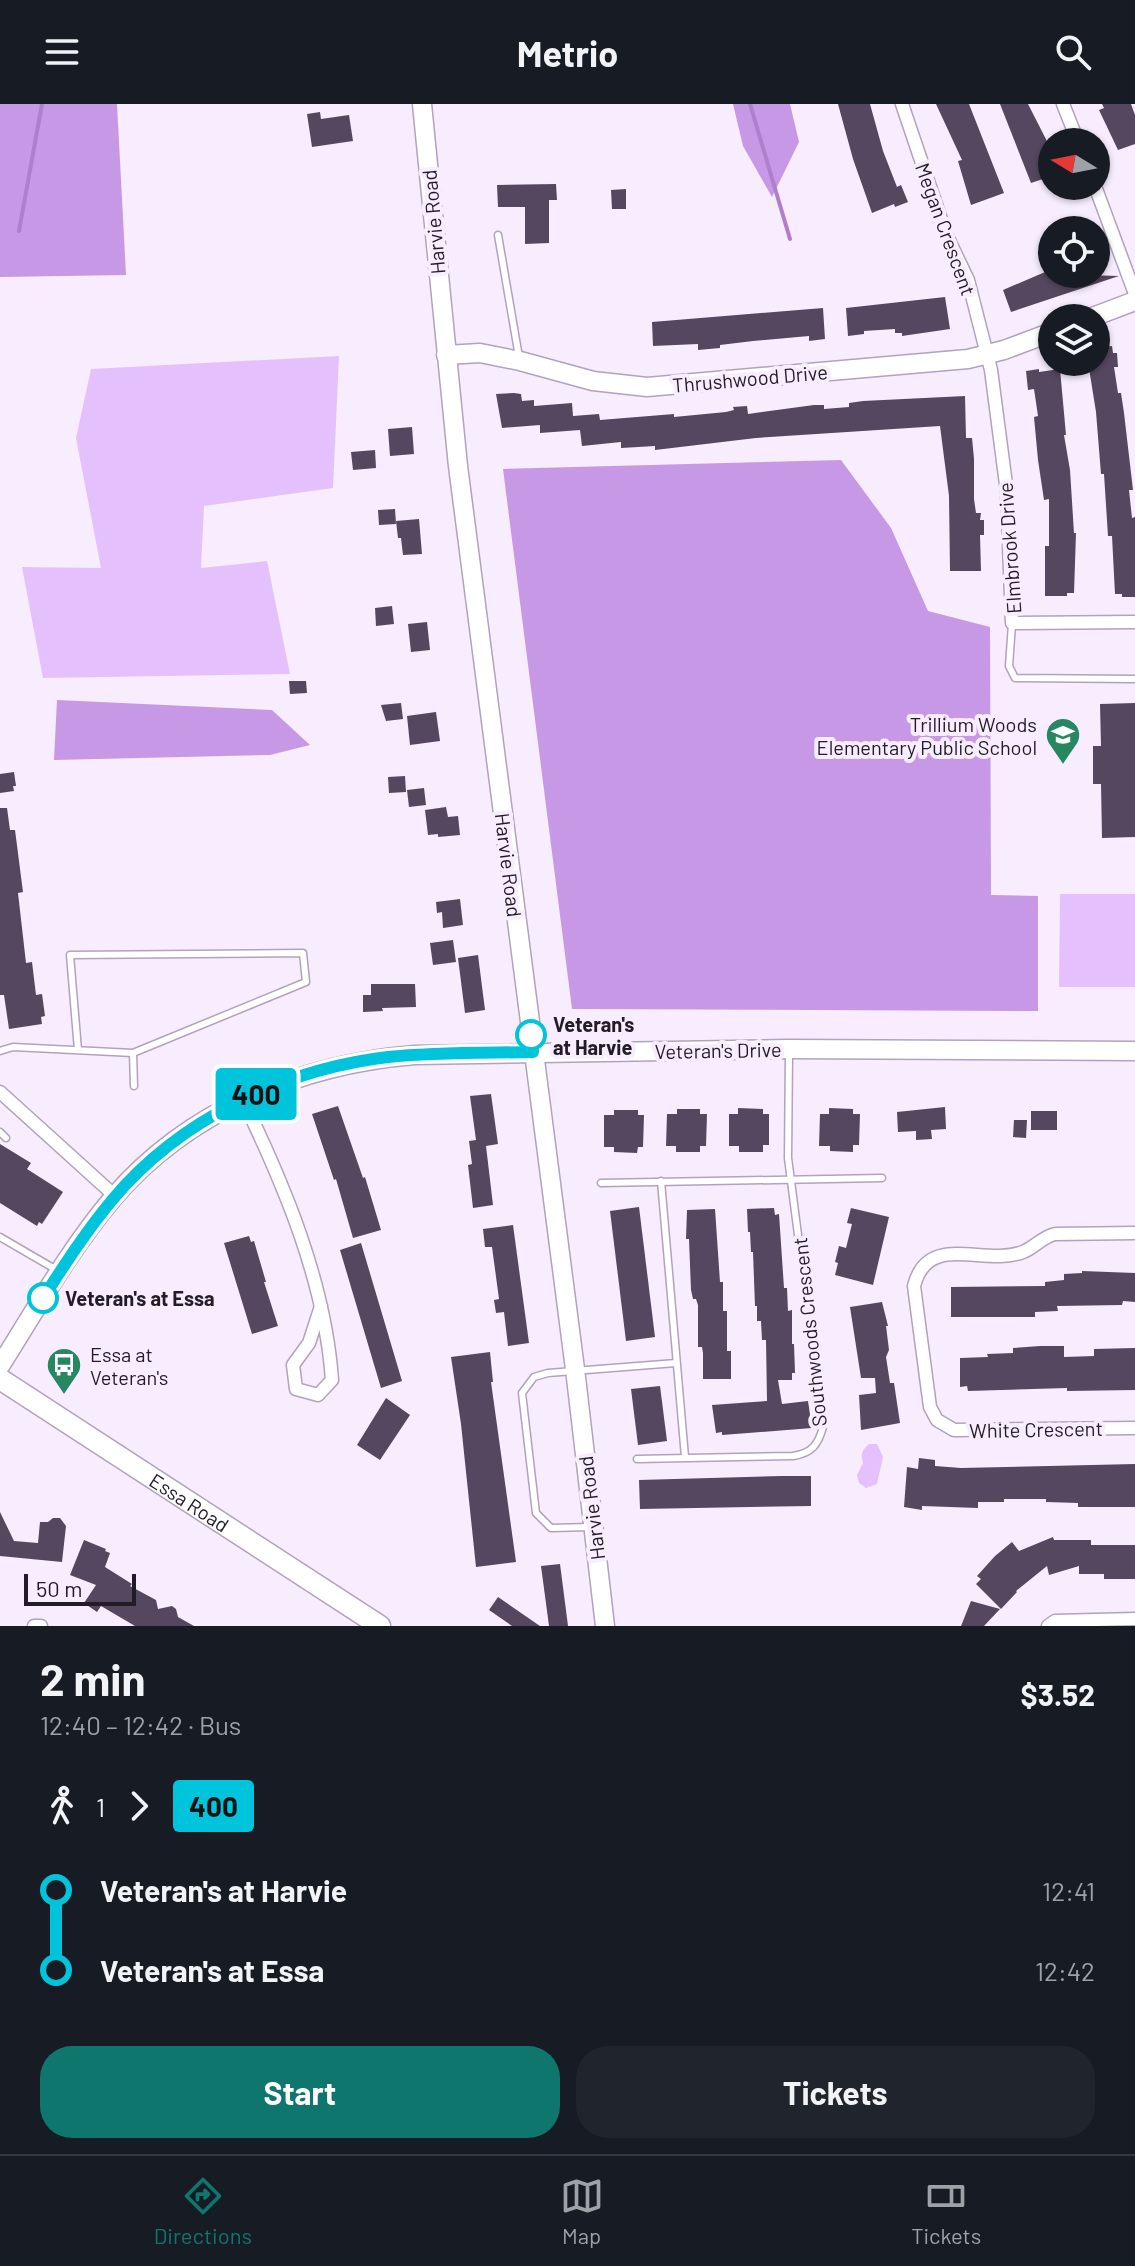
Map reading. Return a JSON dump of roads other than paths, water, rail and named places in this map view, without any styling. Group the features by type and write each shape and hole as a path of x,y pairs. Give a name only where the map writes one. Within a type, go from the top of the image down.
{"main road":[{"name":"Essa Road","path":"0,1379 380,1626"}],"street":[{"name":"Harvie Road","path":"422,104 446,355 605,1626"},
{"name":"Megan Crescent","path":"902,104 946,234 968,280 987,354"},
{"path":"1063,104 1072,128"},
{"path":"1100,200 1135,294"},
{"path":"1110,310 1135,301"},
{"name":"Thrushwood Drive","path":"446,355 480,353 593,381 647,387 968,359 1038,337"},
{"name":"Elmbrook Drive","path":"987,354 1007,492 1012,623 1135,622"},
{"name":"Veteran's Drive","path":"0,1366 60,1272 115,1196 164,1149 243,1100 311,1073 387,1057 533,1052 789,1049 1135,1051"},
{"path":"0,1092 115,1196"},
{"path":"243,1100 278,1174 321,1306 332,1380 318,1395 296,1389 293,1365 309,1343 321,1306"},
{"name":"White Crescent","path":"1135,1233 1055,1234 1045,1236 1024,1252 1011,1255 939,1256 927,1260 918,1271 914,1286 930,1407 937,1420 954,1430 1135,1428"},
{"path":"1048,1626 1055,1621 1135,1619"},
{"path":"34,1626 41,1626"}],"lane":[{"path":"498,235 520,361"},
{"path":"1012,623 1009,666 1015,678 1135,679"},
{"path":"0,1051 13,1047 133,1053 306,982 303,953 70,955 78,1050"},
{"name":"Southwoods Crescent","path":"637,1459 793,1456 807,1454 819,1442 823,1427 788,1158 789,1049"},
{"path":"133,1053 134,1086"},
{"path":"0,1132 6,1138"},
{"path":"601,1183 882,1178"},
{"path":"661,1181 685,1457"},
{"path":"0,1237 60,1272"},
{"path":"593,1527 551,1528 536,1513 522,1393 534,1377 575,1369 676,1363"}],"waterway":[{"path":"19,231 42,104"},
{"path":"750,104 790,239"}],"place":[{"name":"Trillium Woods Elementary Public School","path":"1063,766"},
{"name":"Veteran's at Harvie","path":"531,1035"},
{"name":"Veteran's at Essa","path":"43,1298"},
{"name":"Essa at Veteran's","path":"64,1396"}]}
